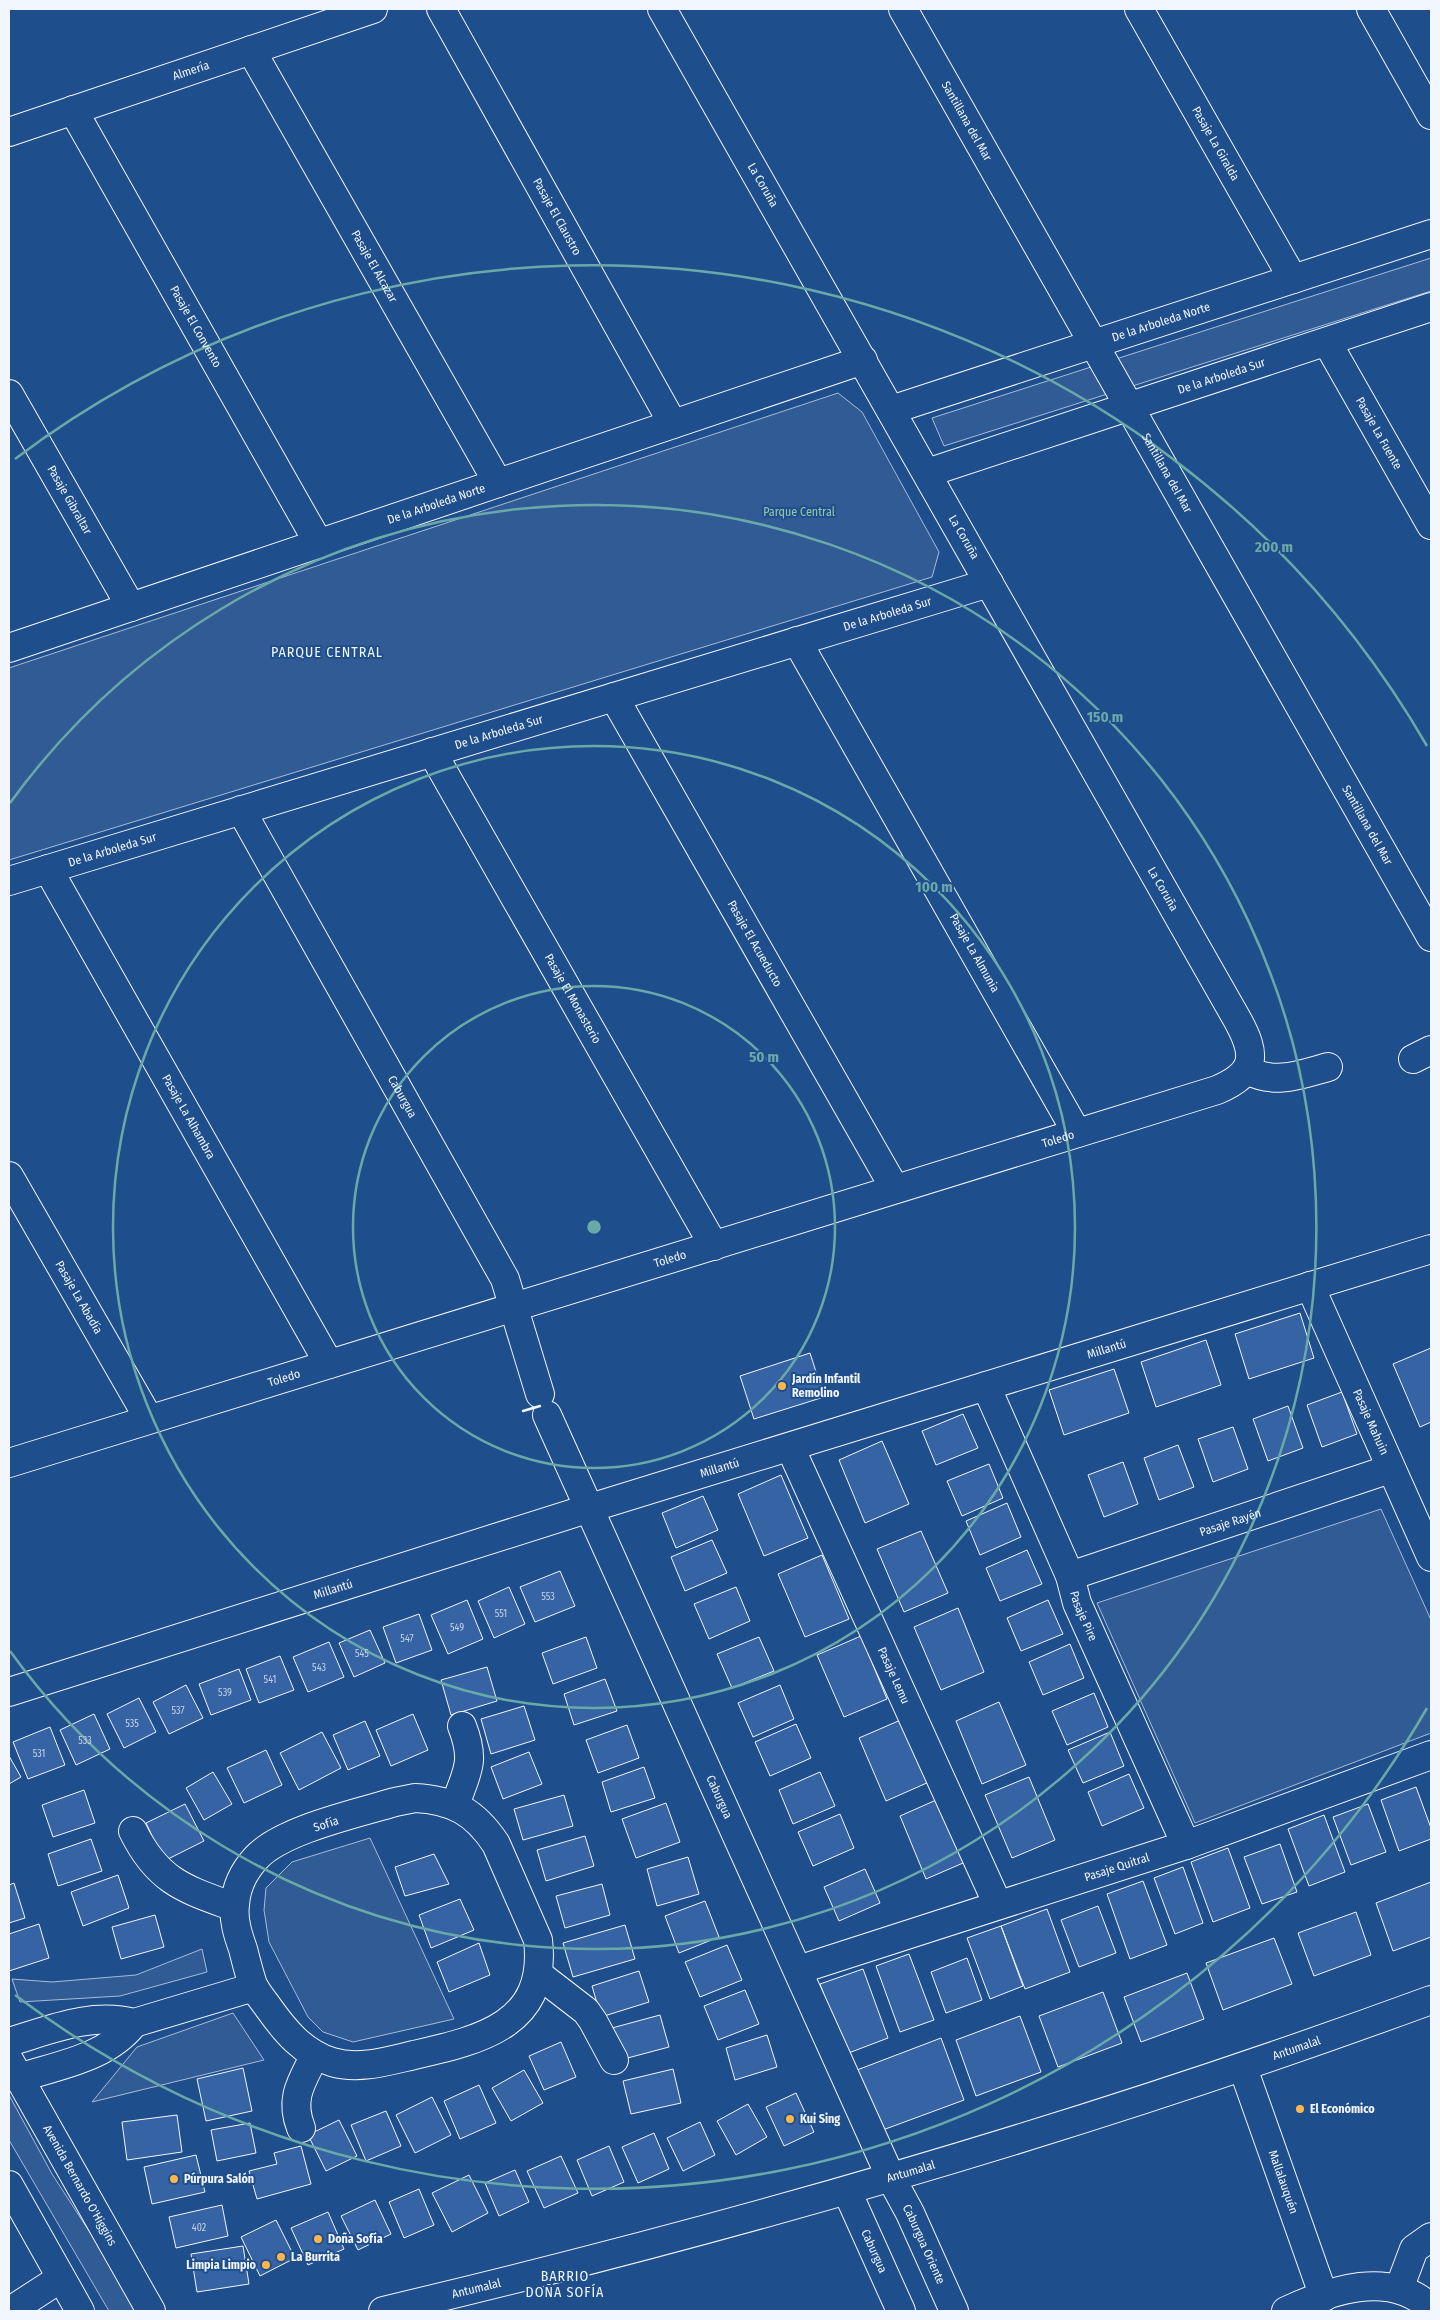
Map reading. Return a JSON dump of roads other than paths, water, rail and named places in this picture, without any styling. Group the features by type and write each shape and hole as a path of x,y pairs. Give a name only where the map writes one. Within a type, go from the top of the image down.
{"street":[{"name":"Almería","path":"9,132 373,9"},
{"name":"Pasaje El Claustro","path":"441,9 673,424"},
{"name":"La Coruña","path":"662,9 928,473 1245,1034 1251,1049 1251,1061 1247,1070"},
{"name":"Santillana del Mar","path":"903,9 1431,938"},
{"name":"Pasaje La Giralda","path":"1139,9 1293,279"},
{"path":"1371,9 1431,115"},
{"name":"Pasaje El Alcazar","path":"250,50 498,483"},
{"name":"Pasaje El Convento","path":"73,110 319,544"},
{"name":"De la Arboleda Norte","path":"891,410 1431,234"},
{"name":"De la Arboleda Sur","path":"928,473 1431,308"},
{"name":"Pasaje La Fuente","path":"1327,342 1431,525"},
{"name":"De la Arboleda Norte","path":"9,648 863,360"},
{"name":"Pasaje Gibraltar","path":"9,394 131,607"},
{"name":"De la Arboleda Sur","path":"9,881 989,583"},
{"name":"Pasaje La Almunia","path":"797,641 1078,1134"},
{"name":"Pasaje El Acueducto","path":"614,697 895,1189"},
{"name":"Pasaje El Monasterio","path":"432,752 714,1246"},
{"name":"Caburgua","path":"241,810 505,1279 544,1404 891,2178"},
{"name":"Pasaje La Alhambra","path":"48,869 329,1364"},
{"path":"1247,1070 1267,1078 1280,1079 1328,1067"},
{"name":"Toledo","path":"9,1463 1217,1090 1236,1081 1247,1070"},
{"name":"Pasaje La Abadía","path":"9,1176 149,1419"},
{"name":"Millantú","path":"9,1692 590,1508 1431,1249"},
{"name":"Pasaje Mahuin","path":"1310,1286 1390,1469 1431,1557"},
{"name":"Pasaje Pire","path":"986,1386 1070,1576 1077,1603 1186,1845"},
{"name":"Pasaje Lemu","path":"790,1446 998,1905"},
{"name":"Pasaje Rayén","path":"1070,1576 1390,1469"},
{"path":"455,1805 469,1766 471,1754 462,1726"},
{"name":"Pasaje Quitral","path":"798,1970 1186,1845 1431,1755"},
{"name":"Sofía","path":"415,1798 428,1799 455,1805 478,1821 496,1844 538,1940 540,1957 538,1974 529,2000 520,2010 499,2028 469,2042 372,2064 352,2065 333,2062 315,2055 297,2043 286,2032 254,1986 238,1931 234,1907 239,1885 246,1870 257,1857 277,1841 395,1802 415,1798"},
{"path":"133,1831 151,1862 163,1874 193,1892 234,1907"},
{"path":"538,1974 569,1996 586,2011 614,2060"},
{"path":"9,2042 92,2019 120,2019 134,2022 254,1986"},
{"name":"Antumalal","path":"382,2311 685,2236 891,2178 1243,2068 1431,2000"},
{"path":"14,2069 105,2049 126,2033 134,2022"},
{"path":"301,2128 295,2108 296,2099 315,2055"},
{"name":"Mallalauquén","path":"1243,2068 1324,2296"},
{"name":"Avenida Bernardo O'Higgins","path":"14,2069 152,2311"},
{"name":"Caburgua Oriente","path":"891,2178 910,2213 954,2311"},
{"path":"9,2186 80,2311"},
{"name":"Caburgua","path":"847,2191 901,2311"},
{"path":"1399,2289 1414,2248 1431,2237"},
{"path":"10,2311 61,2278"},
{"path":"1286,2311 1324,2296 1369,2285 1399,2289 1413,2295 1431,2308"}],"place":[{"name":"Jardín Infantil Remolino","path":"782,1386"},
{"name":"El Económico","path":"1300,2109"},
{"name":"Kui Sing","path":"790,2119"},
{"name":"Púrpura Salón","path":"174,2179"},
{"name":"Doña Sofía","path":"318,2239"},
{"name":"La Burrita","path":"281,2257"},
{"name":"Limpia Limpio","path":"266,2265"}],"district":[{"name":"PARQUE CENTRAL","path":"327,652"},
{"name":"BARRIO DOÑA SOFÍA","path":"565,2284"}],"park label":[{"name":"Parque Central","path":"799,512"}]}
